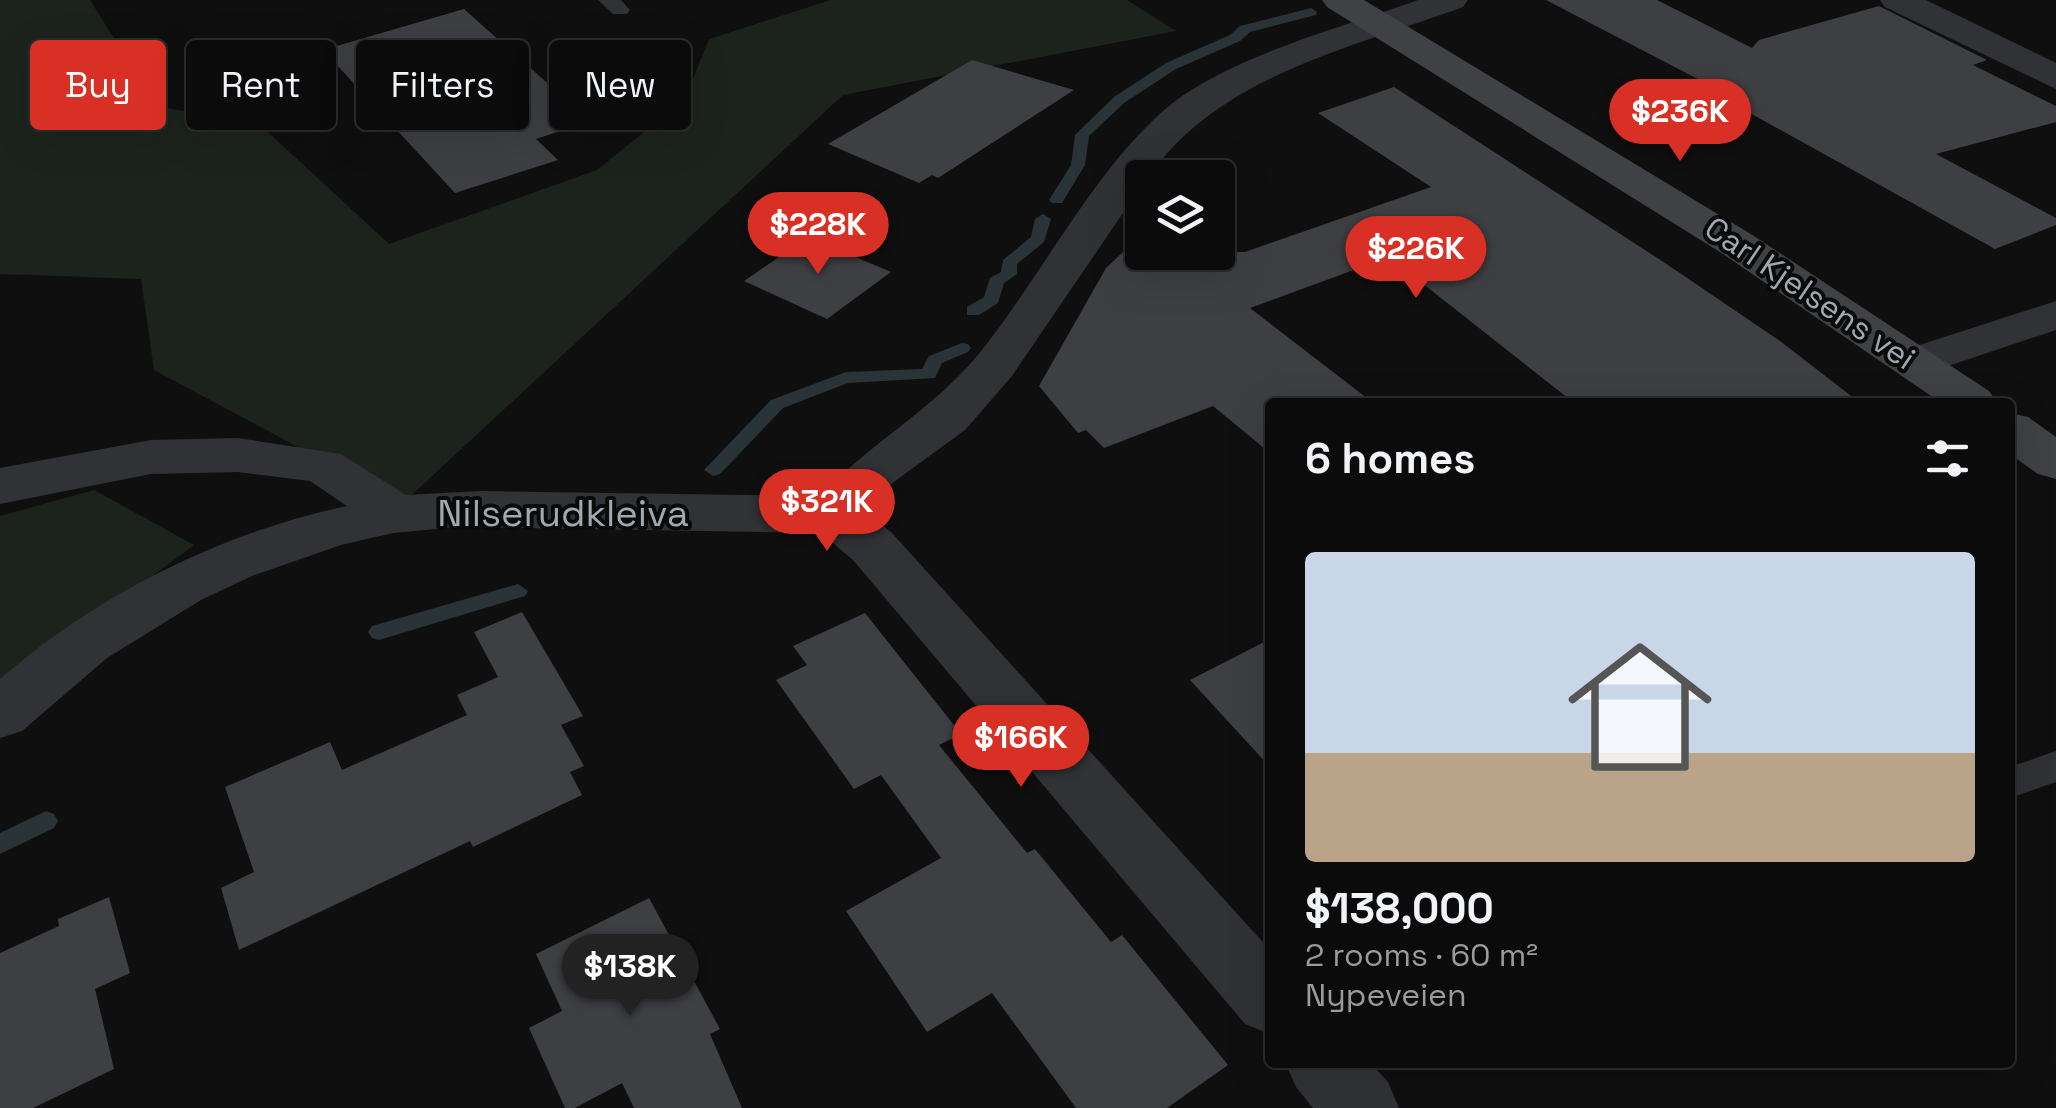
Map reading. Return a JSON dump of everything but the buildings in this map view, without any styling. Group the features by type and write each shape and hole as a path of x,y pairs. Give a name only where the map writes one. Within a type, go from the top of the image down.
{"main road":[{"name":"Carl Kjelsens vei","path":"1339,0 1580,143 1966,398"},
{"path":"2015,433 2056,462"}],"street":[{"path":"1265,995 872,546 834,515 873,472 946,419 996,365 1146,151 1177,120 1242,79 1451,0"},
{"path":"1897,0 1984,39 2056,78"},
{"path":"1915,362 2056,315"},
{"path":"0,486 151,457 238,456 323,466 397,514"},
{"name":"Nilserudkleiva","path":"0,714 41,675 121,619 191,578 301,535 397,514 480,509 834,515"},
{"path":"1327,1068 1360,1108"}],"lane":[{"path":"2015,782 2056,766"}],"shaded area":[{"path":"0,0 90,0 115,40 30,40 30,130 166,130 166,108 186,111 186,130 266,130 389,244 597,170 647,130 691,130 691,84 709,39 831,0 1127,0 1176,31 843,95 403,503 154,370 141,279 0,274"},
{"path":"94,490 194,545 0,689 0,516"}],"waterway":[{"path":"1057,200 1078,165 1082,135 1119,100 1171,66 1235,38 1245,29 1311,12"},
{"path":"973,311 992,299 996,281 1009,274 1009,263 1038,239 1043,219"},
{"path":"713,470 777,404 846,378 929,374 935,360 962,348"},
{"path":"379,632 518,591"},
{"path":"0,844 46,821"}]}
